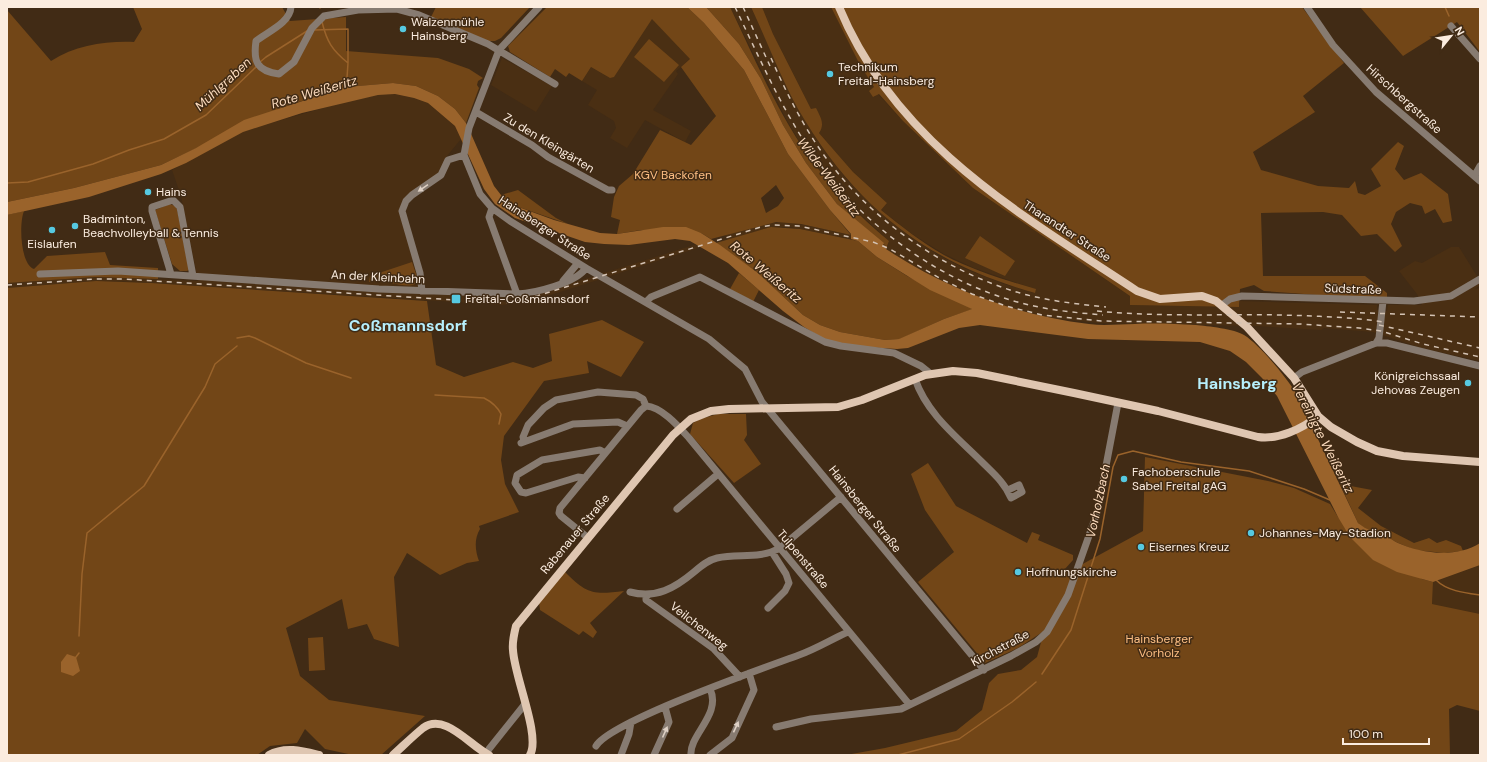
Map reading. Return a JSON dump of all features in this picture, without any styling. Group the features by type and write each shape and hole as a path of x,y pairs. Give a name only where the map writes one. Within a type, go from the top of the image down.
{"main road":[{"name":"Tharandter Straße","path":"839,7 855,42 867,63 893,100 983,188 1137,291 1160,299 1207,297 1222,305 1247,327 1294,378 1318,416"},
{"name":"Rabenauer Straße","path":"530,755 534,741 512,651 513,637 516,626 587,537 679,428 696,416 711,411 768,408 824,408 850,405 915,379 931,374 953,371 977,373 1158,411 1258,437 1277,436 1294,430 1318,416"},
{"path":"1318,416 1342,434 1377,451 1403,456 1480,462"},
{"path":"393,755 423,728 438,723 445,724 487,755"},
{"path":"269,755 276,751 297,749 319,755"}],"street":[{"path":"291,7 290,11 280,25 265,33 256,41 254,54 256,62 262,70 268,73 279,74 287,70 294,62 310,31 324,16 356,8 397,9 411,12 479,40 499,50 555,84"},
{"path":"499,50 539,7"},
{"name":"Hirschbergstraße","path":"1307,7 1333,45 1376,92 1479,179"},
{"path":"1451,26 1480,59"},
{"name":"Hainsberger Straße","path":"499,50 469,128 464,148 464,155 473,182 484,200 492,208 586,268 709,339 745,369 759,397 984,670"},
{"name":"Zu den Kleingärten","path":"476,112 566,167 575,170 608,190 612,190"},
{"path":"422,291 420,273 402,211 406,201 412,195 442,175 448,160 464,155"},
{"path":"1479,179 1480,166"},
{"path":"171,274 152,207 172,200 180,207 193,276"},
{"path":"492,208 489,217 517,294"},
{"path":"561,283 568,277 578,263"},
{"name":"An der Kleinbahn","path":"40,274 118,271 422,291 517,294 538,290 561,283 581,275 586,268"},
{"path":"646,302 651,297 700,277 806,334 825,342 857,349 894,353 921,366 931,374"},
{"name":"Südstraße","path":"1222,305 1230,299 1242,296 1414,301 1450,296 1480,279"},
{"path":"1376,343 1379,338 1383,301"},
{"path":"1294,378 1302,372 1376,343 1388,343 1480,366"},
{"path":"915,379 922,398 936,416 995,474 1008,490"},
{"name":"Tulpenstraße","path":"628,426 618,422 573,424 523,442 522,437 528,425 544,408 556,400 598,392 636,394 643,399 646,406 655,408 679,428 909,704"},
{"name":"Kirchstraße","path":"776,727 811,719 894,711 909,704 914,704 984,670 1036,642 1047,632 1065,602 1100,503 1118,403"},
{"path":"587,537 568,523 559,513 560,508 646,406"},
{"path":"584,478 578,477 526,493 521,492 515,483 517,475 542,460 600,450 605,453"},
{"path":"677,509 718,474"},
{"path":"630,592 648,595 672,588 701,566 716,558 750,557 772,552 780,548 841,497"},
{"path":"768,608 789,587 786,574 772,552"},
{"name":"Veilchenweg","path":"648,595 646,600 714,649 740,677"},
{"path":"596,746 599,742 631,722 749,673 800,654 848,632"},
{"path":"710,755 732,738 754,690 749,673"},
{"path":"691,755 694,744 712,707 712,695 710,689"},
{"path":"487,755 525,704"},
{"path":"654,755 669,722 665,707"},
{"path":"621,755 629,734 631,722"}],"shaded area":[{"path":"687,7 706,7 739,44 761,79 783,125 806,163 837,204 884,243 883,245 887,246 886,249 934,277 958,288 1009,307 1035,314 1095,325 1201,325 1228,329 1244,335 1272,362 1296,393 1358,523 1367,529 1382,533 1407,547 1428,552 1439,553 1461,551 1480,543 1480,565 1433,582 1397,572 1373,560 1350,537 1338,517 1277,396 1246,362 1230,351 1200,342 1088,339 980,325 959,328 908,348 897,349 850,346 824,339 804,327 783,311 728,263 690,241 675,239 629,245 585,242 515,218 495,204 484,189 455,126 428,103 414,98 395,94 378,95 302,113 243,132 186,163 161,174 89,197 7,215 7,202 74,188 161,165 196,148 244,120 346,87 393,83 416,86 438,96 455,109 466,123 494,186 501,195 513,205 554,220 600,233 617,234 663,227 686,227 701,233 720,245 758,273 803,315 820,325 840,332 885,340 899,339 944,319 972,309 930,290 877,257 858,241 851,239 851,234 830,210 788,154 744,70 704,23"},
{"path":"730,7 751,7 797,107 821,146 848,181 882,214 909,236 938,255 968,270 1004,284 1034,293 1035,289 974,268 944,254 912,234 881,210 887,203 853,172 819,133 811,109 773,34 762,7 831,7 874,87 874,97 878,94 903,121 973,188 1130,296 1130,305 1239,307 1240,301 1377,305 1377,310 1387,311 1388,305 1422,305 1417,294 1399,271 1415,261 1422,263 1451,247 1459,247 1480,281 1480,285 1475,289 1480,288 1480,361 1422,348 1373,332 1324,328 1321,330 1255,326 1098,323 1053,318 992,303 944,282 910,265 886,249 889,241 836,192 807,155 785,117"},
{"path":"652,18 690,59 676,71 678,74 653,110 691,131 685,142 645,120 627,148 610,138 616,128 614,121 588,105 597,90 582,81 591,67 610,78"},
{"path":"502,58 552,86 536,112 491,85"},
{"path":"395,94 428,103 455,126 461,139 447,156 442,177 400,207 424,294 509,297 510,300 521,299 697,244 698,248 538,299 503,305 142,282 96,281 7,288 7,283 95,277 198,281 181,196 172,170 243,131 348,101 378,95"},
{"path":"789,222 851,235 851,239 789,227 771,227 728,241 725,235 769,223"},
{"path":"1480,565 1480,614 1432,604 1433,582"},
{"path":"67,654 76,657 80,671 73,676 61,672 61,662"}],"green space":[{"path":"133,7 282,7 290,21 346,17 346,51 438,58 469,69 483,78 478,81 477,85 479,88 466,123 455,109 438,96 416,86 393,83 346,87 283,107 161,165 74,188 7,202 7,10 51,61 70,51 91,45 112,42 134,42 142,29"},
{"path":"436,7 530,7 501,38 495,41 488,41 431,17"},
{"name":"KGV Backofen","path":"547,7 687,7 704,23 744,70 788,154 830,210 851,235 801,224 776,222 711,239 701,233 641,230 617,234 620,220 611,217 614,197 619,186 633,174 660,130 691,145 716,116 681,67 690,59 652,19 614,77 610,78 591,67 582,81 569,73 566,77 555,69 550,77 510,52 508,46","holes":["776,185 784,198 778,206 766,213 761,198"]},
{"path":"706,7 730,7 766,83 796,138 836,190 856,212 889,241 887,246 837,204 806,163 783,125 761,79 739,44"},
{"path":"751,7 762,7 773,34 811,109 816,108 822,121 822,127 819,133 853,172 887,203 881,210 919,239 944,255 977,270 1036,289 1035,293 996,280 960,265 927,247 897,226 869,202 844,175 820,144 798,109"},
{"path":"831,7 1302,7 1344,63 1303,96 1315,112 1253,152 1261,170 1318,186 1349,188 1355,181 1358,193 1365,195 1381,186 1371,169 1398,142 1404,146 1395,169 1404,180 1421,173 1448,194 1452,221 1443,223 1435,209 1425,214 1422,206 1410,203 1396,212 1391,224 1402,246 1395,252 1377,234 1361,236 1342,215 1323,212 1261,213 1263,276 1365,276 1387,293 1387,297 1331,296 1264,291 1254,285 1240,289 1239,307 1130,305 1130,296 973,188 903,121 879,94 873,97 869,91 874,87 859,63"},
{"path":"1360,7 1480,7 1480,52 1457,22 1403,56"},
{"path":"649,39 679,65 664,82 634,57"},
{"path":"518,190 556,218 568,224 513,205 501,195"},
{"path":"170,204 175,206 177,209 189,270 187,271 180,271 172,264 155,210"},
{"path":"24,211 21,224 23,252 29,266 34,269 47,256 105,252 110,265 158,268 158,279 95,277 7,283 7,215"},
{"path":"771,227 800,229 858,241 877,257 907,276 973,309 944,319 900,339 885,340 840,332 820,325 803,315 758,273 716,243"},
{"path":"980,236 1015,261 1005,276 965,258"},
{"path":"412,262 417,277 415,284 405,286 381,281 369,282 370,276"},
{"path":"739,273 759,290 753,302 730,289"},
{"path":"96,281 151,283 427,301 436,365 464,377 513,362 533,368 552,361 549,334 602,320 644,342 621,377 587,361 589,373 544,381 504,436 501,460 505,484 519,512 479,526 480,529 476,545 479,561 467,563 440,575 407,553 394,577 399,647 374,639 367,624 348,629 342,599 286,628 300,676 329,700 425,716 381,755 353,755 325,749 305,729 297,743 270,746 257,755 7,755 7,288"},
{"path":"718,414 746,414 747,435 744,440 761,464 734,483 690,434 693,423 700,419"},
{"name":"Hainsberger Vorholz","path":"1145,457 1268,481 1294,488 1330,504 1338,517 1422,579 1433,582 1432,604 1480,614 1480,711 1457,705 1449,709 1450,755 846,755 885,748 956,731 982,710 989,683 998,674 1021,670 1037,657 1044,631 1018,648 985,663 918,582 954,552 925,510 911,474 928,463 956,506 1027,543 1032,532 1040,535 1038,540 1073,555 1073,560 1064,570 1068,572 1143,531"},
{"path":"1340,484 1372,490 1358,508 1381,526 1414,543 1429,538 1437,543 1446,540 1461,546 1463,551 1444,553 1415,550 1396,542 1379,532 1367,531 1358,523"},
{"path":"564,571 579,584 591,591 604,593 624,591 590,623 597,632 593,638 583,631 579,635 540,610 539,602"},
{"path":"323,637 325,670 309,671 308,638"}],"waterway":[{"path":"1445,7 1449,16"},
{"name":"Rote Weißeritz","path":"322,22 331,45 348,63 347,78 351,87"},
{"name":"Mühlgraben","path":"314,30 348,29 348,63"},
{"name":"Mühlgraben","path":"260,62 307,31"},
{"name":"Mühlgraben","path":"7,183 28,182 93,164 129,150 164,139 206,115 256,67"},
{"path":"237,338 249,336 255,338 306,363 351,378"},
{"path":"79,636 82,574 87,533 144,486 205,387 215,364 237,346"},
{"path":"435,395 484,398 494,404 501,414 499,424"},
{"name":"Vorholzbach","path":"1042,674 1071,630 1100,539 1113,467 1118,455 1133,451 1181,462 1249,471 1304,489 1330,500"},
{"name":"Mühlgraben","path":"1436,580 1445,587 1480,595"},
{"path":"76,657 79,653"},
{"name":"Vorholzbach","path":"898,755 959,739 1012,702 1036,682"}],"railway":[{"path":"735,7 781,102 802,138 834,182 857,207 883,230 910,251 940,270 970,285 1002,297 1034,306 1068,312 1103,315"},
{"path":"743,7 770,66"},
{"path":"771,58 794,106 821,151 861,198 908,238 935,256 962,271 991,283 1020,293 1041,298 1106,307"},
{"path":"7,285 96,279 123,279 503,303 530,298 761,227 773,225 799,226 873,242 890,249 941,279 972,294 1006,306 1042,315 1101,321 1300,324 1359,328 1381,331 1423,344 1480,357"},
{"path":"1097,311 1166,315 1308,316 1384,322"},
{"path":"1340,312 1480,317"},
{"path":"1379,325 1480,348"}],"place":[{"name":"Walzenmühle Hainsberg","path":"403,29"},
{"name":"Technikum Freital-Hainsberg","path":"830,74"},
{"name":"Hains","path":"148,192"},
{"name":"Badminton, Beachvolleyball & Tennis","path":"75,226"},
{"name":"Eislaufen","path":"52,230"},
{"name":"Freital-Coßmannsdorf","path":"456,299"},
{"name":"Königreichssaal Jehovas Zeugen","path":"1468,383"},
{"name":"Fachoberschule Sabel Freital gAG","path":"1124,479"},
{"name":"Johannes-May-Stadion","path":"1251,533"},
{"name":"Eisernes Kreuz","path":"1141,547"},
{"name":"Hoffnungskirche","path":"1018,572"}],"district":[{"name":"Coßmannsdorf","path":"408,325"},
{"name":"Hainsberg","path":"1237,383"}],"water label":[{"name":"Wilde Weißeritz","path":"829,177"},
{"name":"Vereinigte Weißeritz","path":"1323,438"}]}
